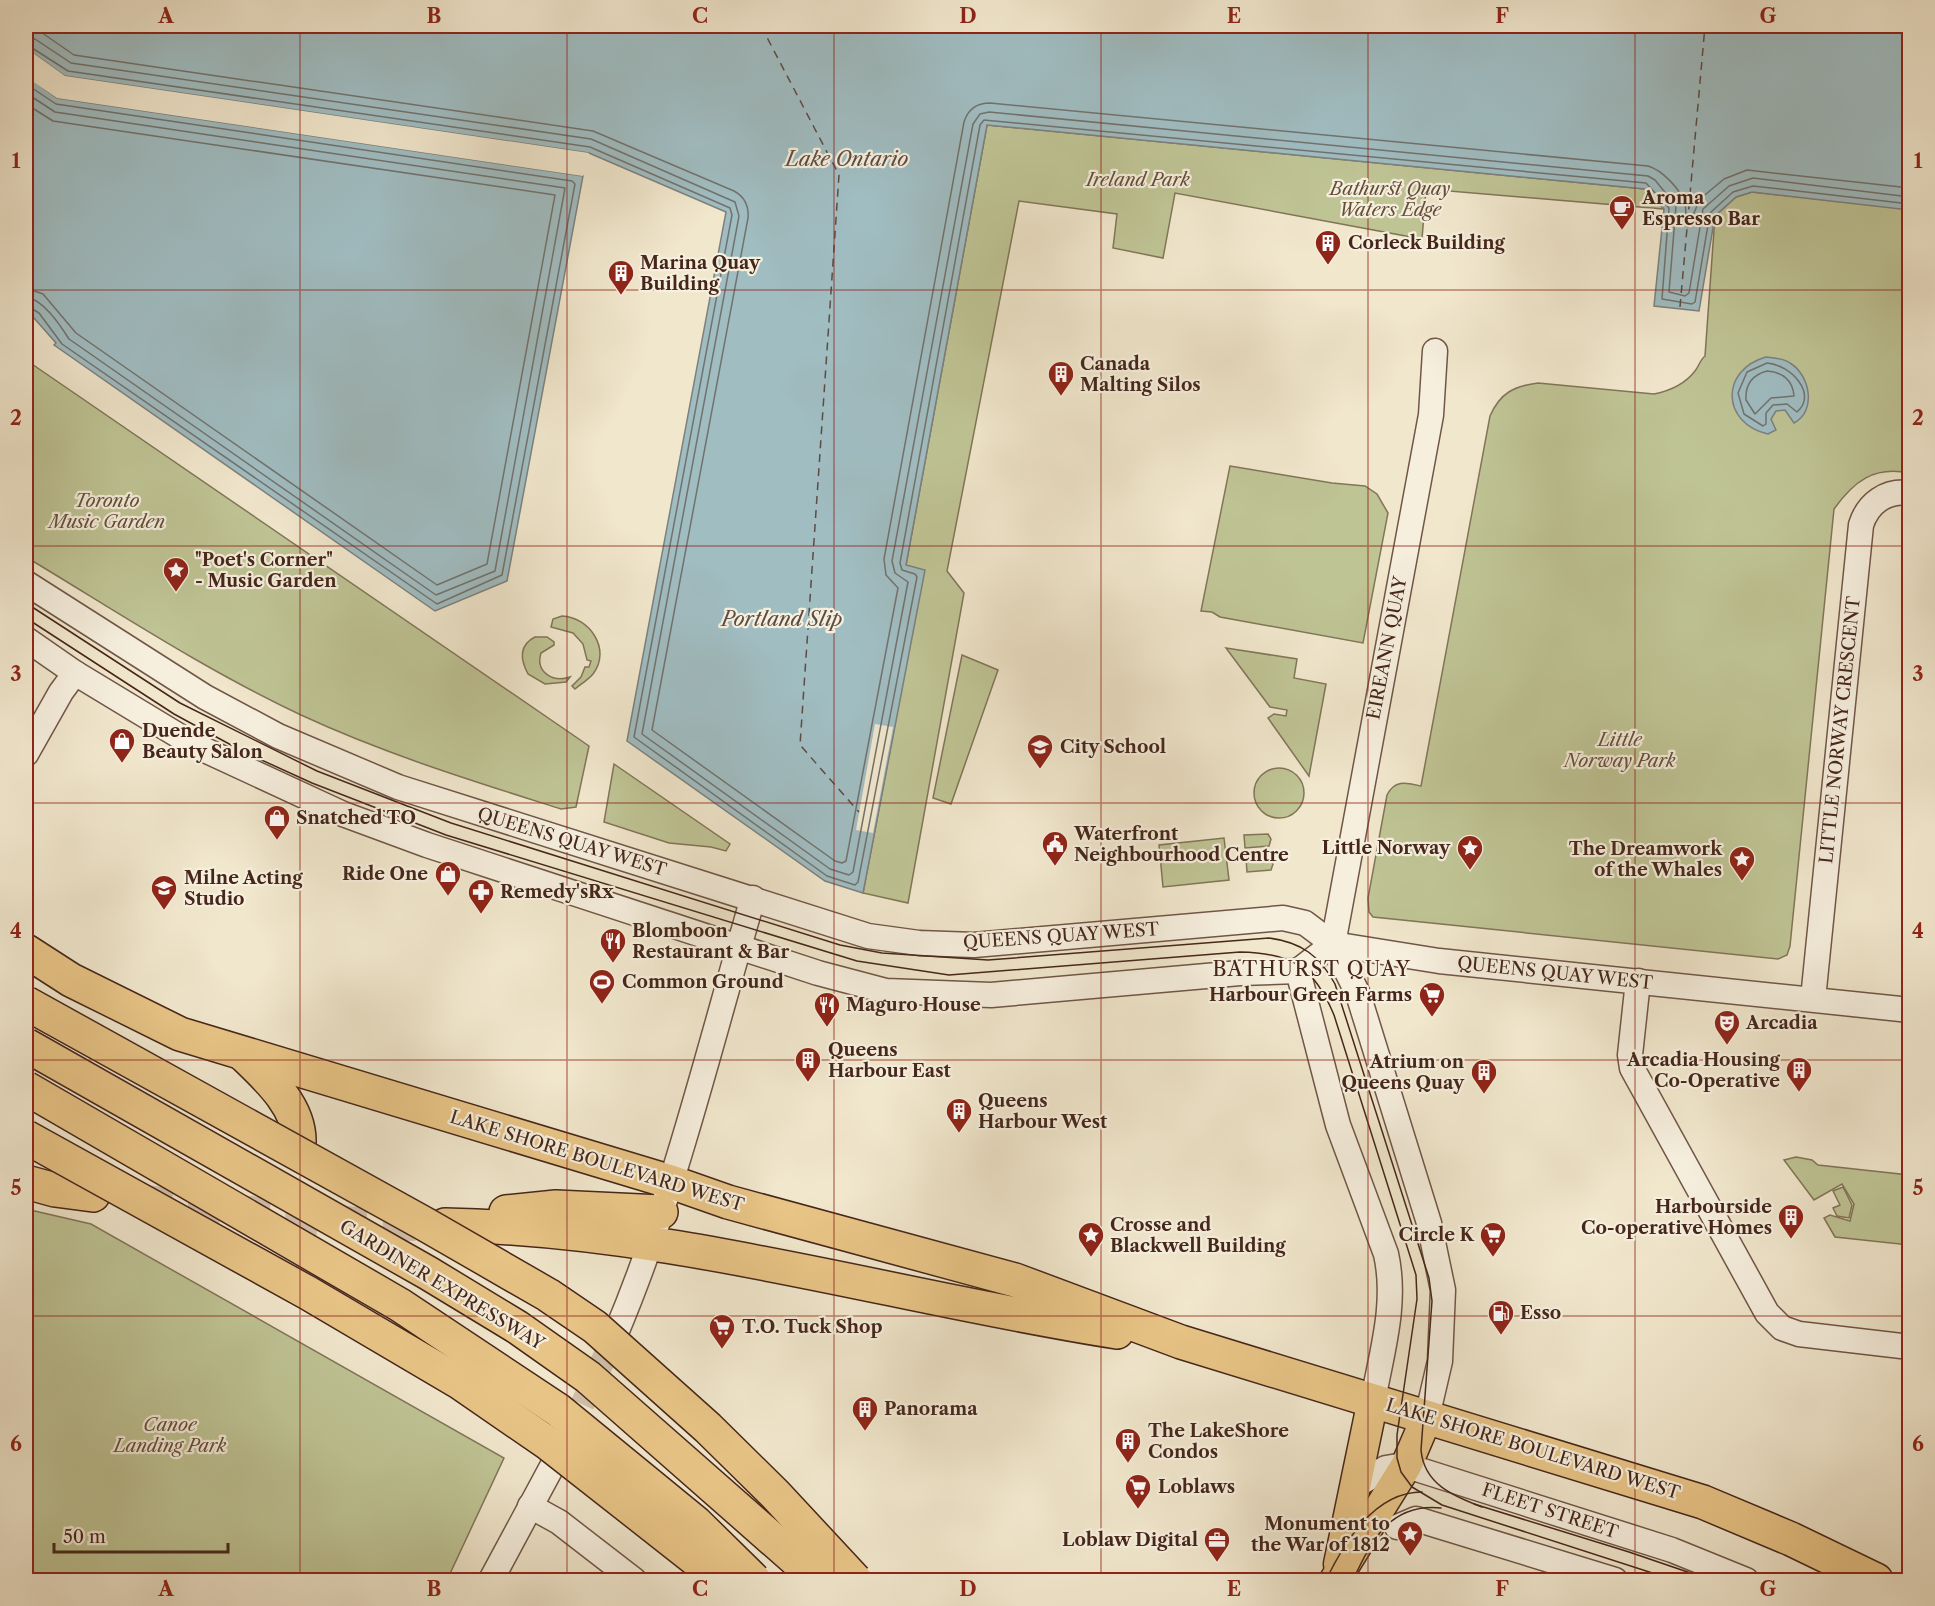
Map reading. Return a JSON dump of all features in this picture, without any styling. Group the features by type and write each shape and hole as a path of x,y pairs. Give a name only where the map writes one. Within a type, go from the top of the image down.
{"highway":[{"name":"LAKE SHORE BOULEVARD WEST","path":"26,951 71,980 180,1034 666,1197"},
{"path":"26,1003 423,1223 548,1295 596,1327 708,1428 790,1510 855,1581"},
{"name":"GARDINER EXPRESSWAY","path":"26,1045 428,1273 517,1327 588,1377 819,1581"},
{"path":"242,1053 269,1079 292,1113 299,1142"},
{"path":"26,1088 400,1305 558,1410 696,1523 754,1581"},
{"path":"26,1137 308,1293 459,1382 549,1444 722,1581"},
{"path":"26,1182 55,1190 93,1195"},
{"name":"LAKE SHORE BOULEVARD WEST","path":"1181,1342 1019,1315 723,1256 595,1234 500,1226 445,1225 511,1210 666,1197 728,1202 1016,1280 1181,1342 1703,1502 1791,1539 1876,1581"}],"main road":[{"path":"1336,1578 1372,1400"},
{"path":"1336,1578 1406,1466 1426,1417"}],"street":[{"name":"EIREANN QUAY","path":"1333,944 1431,415 1436,351"},
{"name":"LITTLE NORWAY CRESCENT","path":"1813,999 1861,525 1865,514 1881,496 1899,492 1910,493"},
{"name":"QUEENS QUAY WEST","path":"26,583 205,697 288,740 398,787 868,936 919,943 974,945 1283,918 1305,923 1333,944 1438,961 1910,1010"},
{"path":"26,639 75,673 194,745 343,814 428,846 818,973 885,990 952,995 991,995 1298,971 1333,944 1358,994 1429,1223 1443,1290 1440,1361 1426,1417"},
{"path":"26,754 61,692 75,673"},
{"path":"615,1334 666,1197 753,898"},
{"path":"1298,971 1338,1125 1386,1254 1390,1275 1391,1299 1372,1400"},
{"path":"1638,981 1630,1055 1632,1068 1767,1313 1782,1328 1799,1334 1910,1347"},
{"path":"491,1581 555,1461"},
{"path":"1355,1486 1386,1468 1406,1466"},
{"name":"FLEET STREET","path":"1406,1466 1672,1550 1746,1581"},
{"path":"530,1506 559,1522 634,1581"},
{"path":"1397,1527 1416,1520 1615,1581"}],"green space":[{"name":"Ireland Park","path":"987,125 1645,189 1664,209 1426,189 1422,239 1175,193 1163,258 1113,248 1117,214 1019,201 947,571 964,593 908,903 863,893 924,571 906,565"},
{"name":"Little Norway Park","path":"1752,192 1909,209 1910,427 1906,466 1909,466 1909,473 1885,472 1866,478 1857,483 1834,509 1790,946 1787,955 1778,959 1373,917 1369,912 1368,898 1387,795 1398,784 1421,786 1490,416 1494,408 1509,392 1522,386 1538,383 1654,394 1671,389 1686,380 1705,356 1715,216 1736,197"},
{"name":"Toronto Music Garden","path":"26,360 589,746 576,807 561,809 462,777 365,742 301,715 230,679 26,557"},
{"path":"1230,466 1332,483 1365,486 1377,494 1388,513 1363,643 1220,617 1212,612 1201,611"},
{"path":"562,616 581,622 589,628 599,645 600,655 593,674 575,689 572,686 581,677 585,667 589,667 591,661 587,660 583,644 573,633 551,627 553,619"},
{"path":"535,637 547,637 554,642 554,645 541,653 541,666 543,671 552,677 570,677 566,682 545,684 528,674 522,653 526,644"},
{"path":"1226,648 1297,659 1294,678 1326,684 1309,776 1268,718 1274,714 1286,716 1287,710 1270,707"},
{"path":"962,655 998,670 951,804 933,798"},
{"path":"614,764 730,844 726,851 711,847 669,843 604,822"},
{"path":"1284,768 1297,775 1303,783 1303,803 1297,811 1289,817 1274,818 1261,811 1255,803 1254,788 1261,775 1269,769"},
{"path":"1268,834 1271,839 1269,846 1245,848 1244,835"},
{"path":"1224,838 1229,880 1163,887 1159,845"},
{"path":"1269,858 1273,864 1271,870 1247,872 1246,859"},
{"path":"1796,1157 1812,1160 1818,1165 1909,1175 1909,1245 1835,1237 1824,1218 1830,1215 1850,1221 1854,1204 1842,1184 1814,1200 1784,1160"},
{"path":"1843,1187 1852,1205 1849,1218 1837,1216 1833,1208 1840,1205 1833,1191"},
{"name":"Canoe Landing Park","path":"26,1209 91,1224 504,1458 447,1580 26,1580"}],"water":[{"name":"Lake Ontario","path":"26,26 1909,26 1909,210 1752,192 1736,197 1715,216 1699,311 1654,306 1664,209 1645,189 987,125 906,565 925,570 863,893 825,881 627,741 726,212 589,153 65,76 26,48"},
{"path":"26,76 57,98 583,176 507,581 435,611 54,345 56,343 26,309"},
{"path":"1766,357 1784,360 1797,369 1806,384 1808,393 1806,410 1801,417 1794,423 1785,410 1776,411 1771,419 1776,430 1768,434 1753,428 1741,419 1732,396 1734,384 1740,373 1751,364"}],"pier":[{"path":"26,48 65,76 589,153 588,156 65,79 26,52"},
{"path":"26,73 58,96 583,173 583,176 57,98 26,77"},
{"path":"875,724 893,727 873,833 856,830"}],"ferry route":[{"path":"761,26 839,175 800,745 859,812"},
{"path":"1680,307 1705,26"}],"tunnel":[{"path":"139,1201 350,1223 435,1225"},
{"path":"567,1437 616,1333"}],"tram line":[{"path":"26,603 180,703 317,771 451,823 840,945 882,953 988,960 1269,938 1300,947 1316,958 1335,984 1429,1278 1432,1301 1421,1450 1423,1462 1434,1480 1442,1487 1482,1507"},
{"path":"26,618 174,714 244,752 312,783 446,835 857,961 949,975 1240,952 1274,956 1299,966 1318,985 1334,1015 1416,1275 1417,1299 1397,1435 1397,1458 1401,1472 1412,1487 1442,1505 1674,1580"},
{"path":"1326,1580 1352,1536 1375,1510 1405,1494 1422,1492"},
{"path":"1474,1504 1711,1580"},
{"path":"1353,1580 1368,1551 1385,1527 1408,1512 1423,1508 1441,1508"}],"place":[{"name":"Aroma Espresso Bar","path":"1622,231"},
{"name":"Corleck Building","path":"1328,266"},
{"name":"Marina Quay Building","path":"621,296"},
{"name":"Canada Malting Silos","path":"1061,397"},
{"name":"\"Poet's Corner\" - Music Garden","path":"176,593"},
{"name":"Duende Beauty Salon","path":"122,764"},
{"name":"City School","path":"1040,770"},
{"name":"Snatched TO","path":"277,841"},
{"name":"Waterfront Neighbourhood Centre","path":"1055,867"},
{"name":"Little Norway","path":"1470,871"},
{"name":"The Dreamwork of the Whales","path":"1742,882"},
{"name":"Ride One","path":"448,897"},
{"name":"Milne Acting Studio","path":"164,911"},
{"name":"Remedy'sRx","path":"481,915"},
{"name":"Blomboon Restaurant & Bar","path":"613,964"},
{"name":"Common Ground","path":"602,1005"},
{"name":"Harbour Green Farms","path":"1432,1018"},
{"name":"Maguro House","path":"827,1028"},
{"name":"Arcadia","path":"1727,1046"},
{"name":"Queens Harbour East","path":"808,1083"},
{"name":"Arcadia Housing Co-Operative","path":"1799,1093"},
{"name":"Atrium on Queens Quay","path":"1484,1095"},
{"name":"Queens Harbour West","path":"959,1134"},
{"name":"Harbourside Co-operative Homes","path":"1791,1240"},
{"name":"Crosse and Blackwell Building","path":"1091,1258"},
{"name":"Circle K","path":"1493,1258"},
{"name":"Esso","path":"1501,1336"},
{"name":"T.O. Tuck Shop","path":"722,1350"},
{"name":"Panorama","path":"865,1432"},
{"name":"The LakeShore Condos","path":"1128,1464"},
{"name":"Loblaws","path":"1138,1510"},
{"name":"Monument to the War of 1812","path":"1410,1557"},
{"name":"Loblaw Digital","path":"1217,1563"}],"district":[{"name":"BATHURST QUAY","path":"1312,969"}],"park label":[{"name":"Bathurst Quay Waters Edge","path":"1390,199"}],"water label":[{"name":"Portland Slip","path":"782,619"}]}
